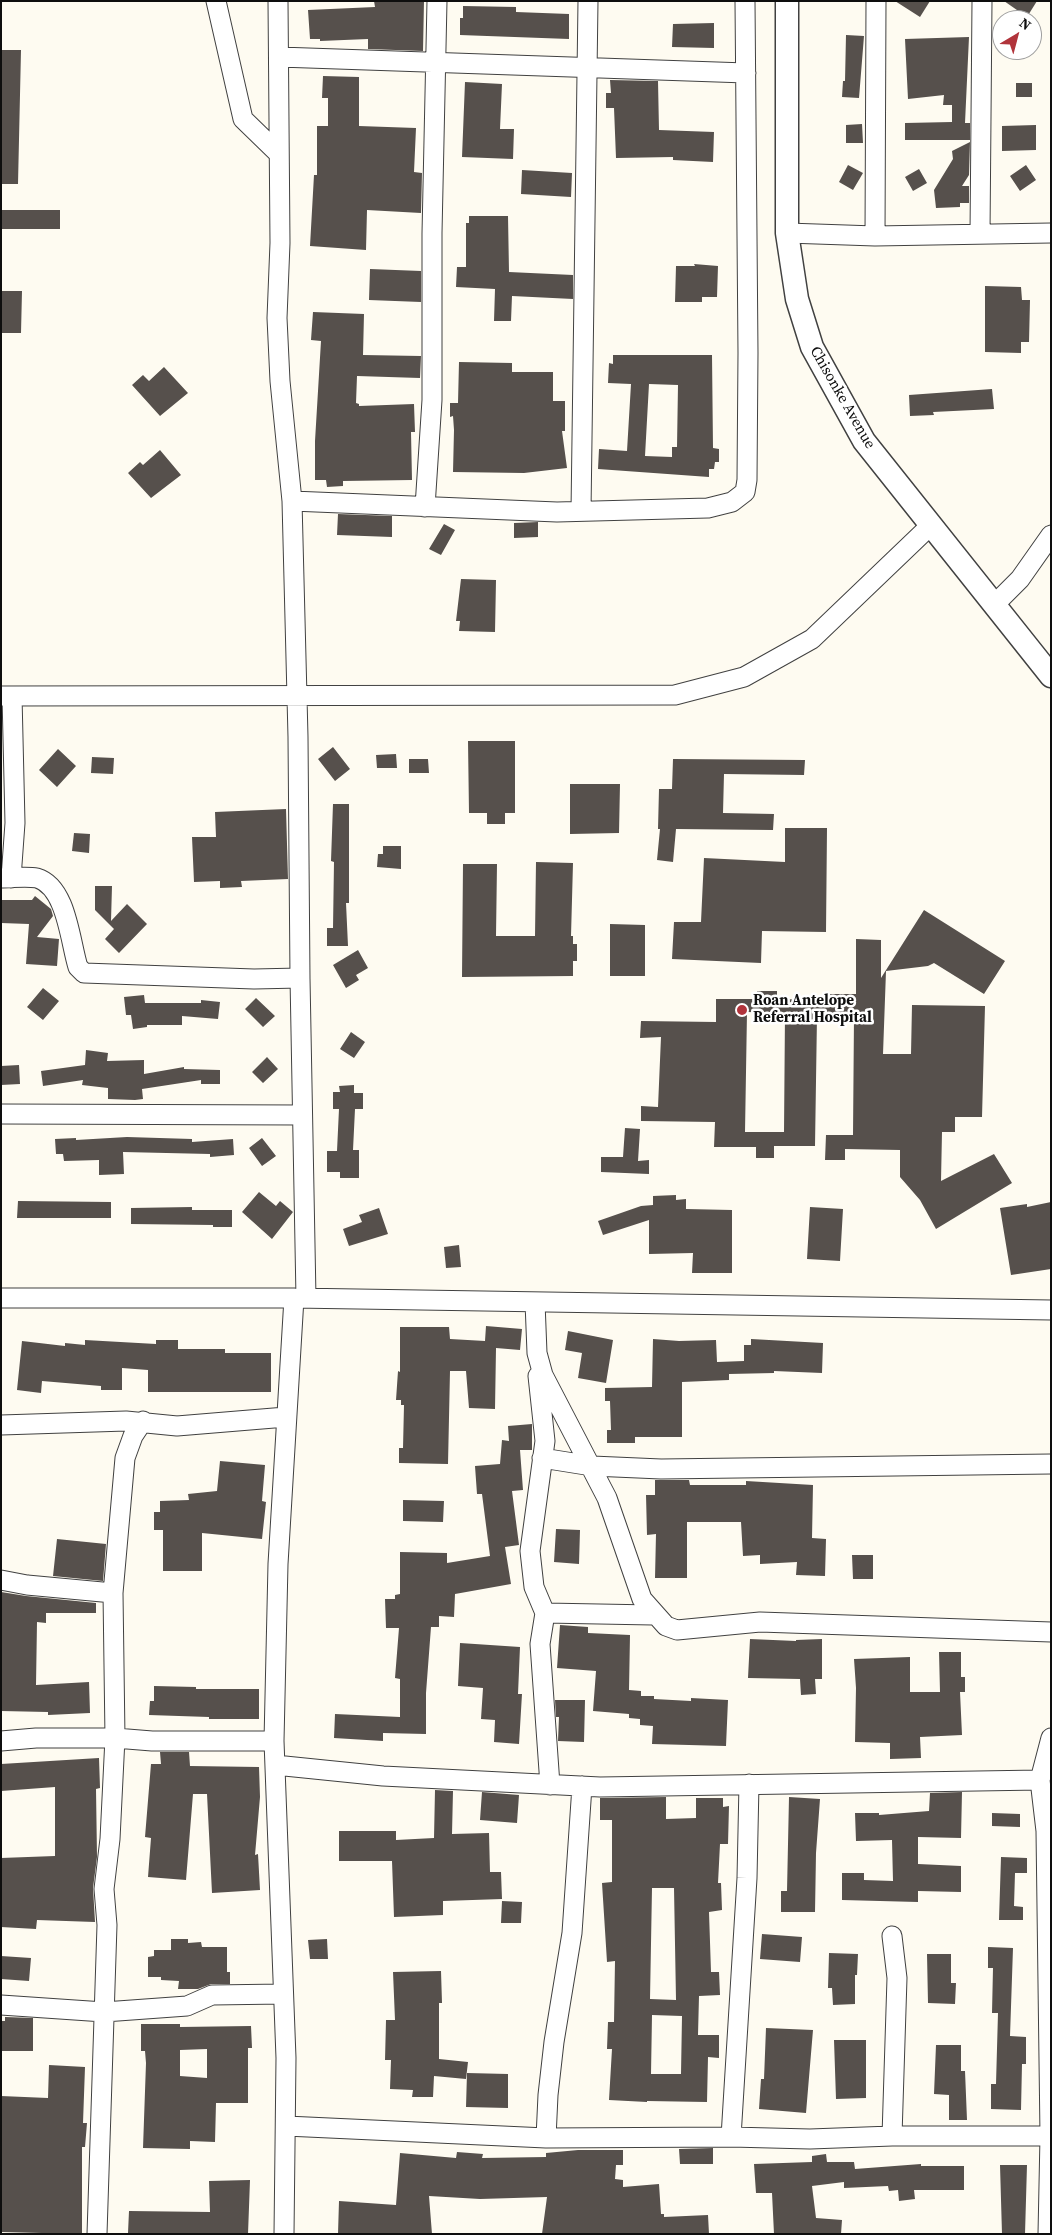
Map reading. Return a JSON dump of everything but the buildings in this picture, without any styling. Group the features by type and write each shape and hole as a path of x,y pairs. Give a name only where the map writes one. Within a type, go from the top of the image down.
{"street":[{"path":"216,1 243,119 279,154"},
{"path":"278,1 277,318 280,381 292,502 297,697 302,1115 300,1298 286,1417 278,1564 274,1741 286,2126 284,2234"},
{"path":"425,507 432,400 437,1"},
{"path":"580,511 588,1"},
{"path":"292,502 580,511 708,508 732,502 745,492 747,480 748,353 745,1"},
{"name":"Chisonke Avenue","path":"787,1 787,233 797,298 812,347 864,441 1051,676"},
{"path":"876,1 876,236"},
{"path":"980,234 982,1"},
{"path":"279,57 436,64 746,73"},
{"path":"787,233 876,236 1051,233"},
{"path":"300,978 244,979 93,975 84,973 76,960 63,907 53,890 37,878 6,878 15,823 7,696 675,695 744,677 812,638 930,526"},
{"path":"994,605 1020,579 1051,535"},
{"path":"1,1114 302,1115"},
{"path":"1,1298 300,1298 1051,1310"},
{"path":"535,1302 544,1441 530,1551 534,1587 545,1613 540,1644 550,1785"},
{"path":"537,1353 552,1396 592,1466 607,1498 642,1600 653,1615 666,1626 677,1630 760,1622 1051,1632"},
{"path":"1,1425 144,1421 177,1426 286,1417"},
{"path":"97,2234 107,1925 104,1889 110,1838 115,1738 113,1593 125,1458 133,1436 144,1421"},
{"path":"542,1458 592,1466 661,1469 1051,1464"},
{"path":"1,1580 27,1585 113,1593"},
{"path":"545,1613 653,1615"},
{"path":"1,1742 36,1738 115,1738 152,1741 274,1741"},
{"path":"1048,2234 1050,2136 1049,1939 1046,1831 1040,1780 1051,1738"},
{"path":"274,1765 383,1776 582,1786 1040,1780"},
{"path":"731,2137 746,1887 749,1784"},
{"path":"546,2138 554,2042 572,1933 582,1786"},
{"path":"892,1936 897,1978 892,2136"},
{"path":"1,2005 104,2012 187,2006 212,1995 283,1994"},
{"path":"286,2126 546,2138 731,2137 810,2139 892,2136 1050,2136"}],"place":[{"name":"Roan Antelope Referral Hospital","path":"742,1010"}]}
